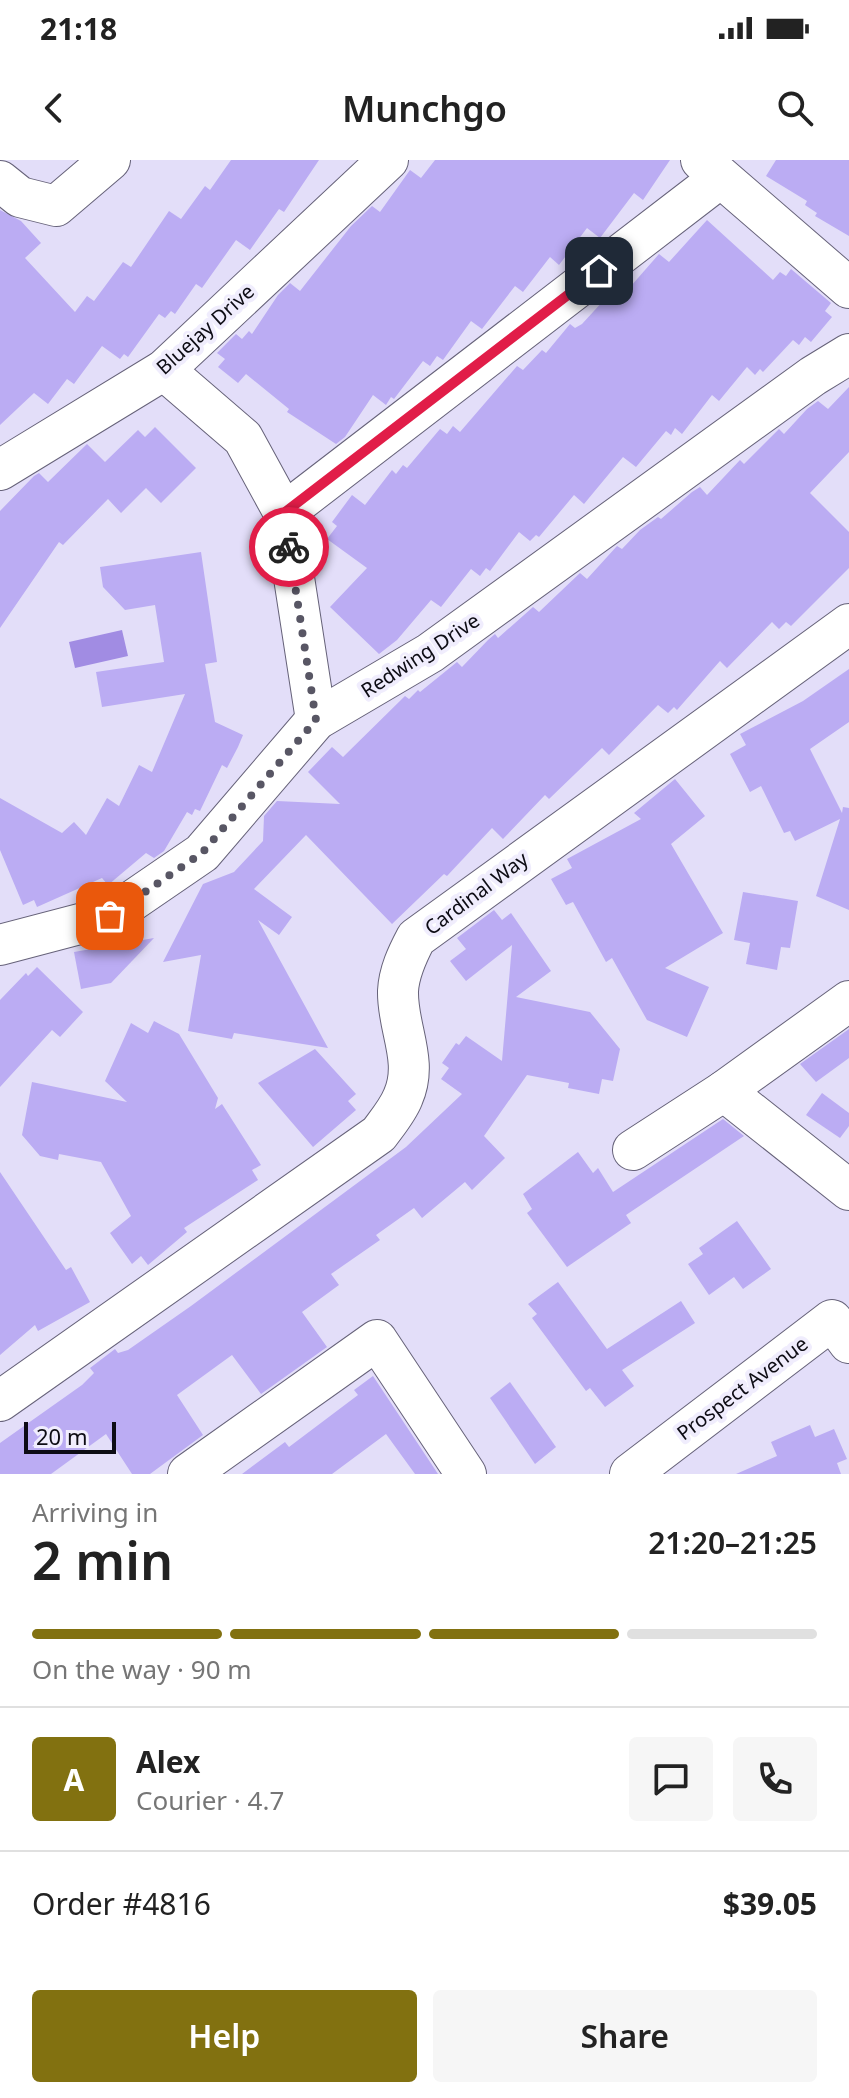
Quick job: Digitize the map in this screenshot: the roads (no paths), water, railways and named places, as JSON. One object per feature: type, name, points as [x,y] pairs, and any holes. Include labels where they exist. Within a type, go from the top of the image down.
[{"type":"street","points":[[0,181],[20,197],[56,206],[110,160]]},
{"type":"street","name":"Bluejay Drive","points":[[0,470],[164,370],[388,160]]},
{"type":"street","points":[[284,513],[711,169],[849,288]]},
{"type":"street","name":"Redwing Drive","points":[[0,945],[110,916],[202,853],[316,720],[430,653],[813,376],[849,354]]},
{"type":"street","points":[[164,370],[243,438],[284,513],[316,720]]},
{"type":"street","name":"Cardinal Way","points":[[0,1401],[379,1134],[403,1098],[409,1075],[409,1054],[398,993],[403,964],[416,938],[506,869],[849,624]]},
{"type":"street","points":[[633,1150],[724,1091],[849,1001]]},
{"type":"street","points":[[724,1091],[849,1190]]},
{"type":"street","name":"Prospect Avenue","points":[[630,1474],[843,1321]]},
{"type":"street","points":[[188,1474],[377,1340],[466,1474]]}]
